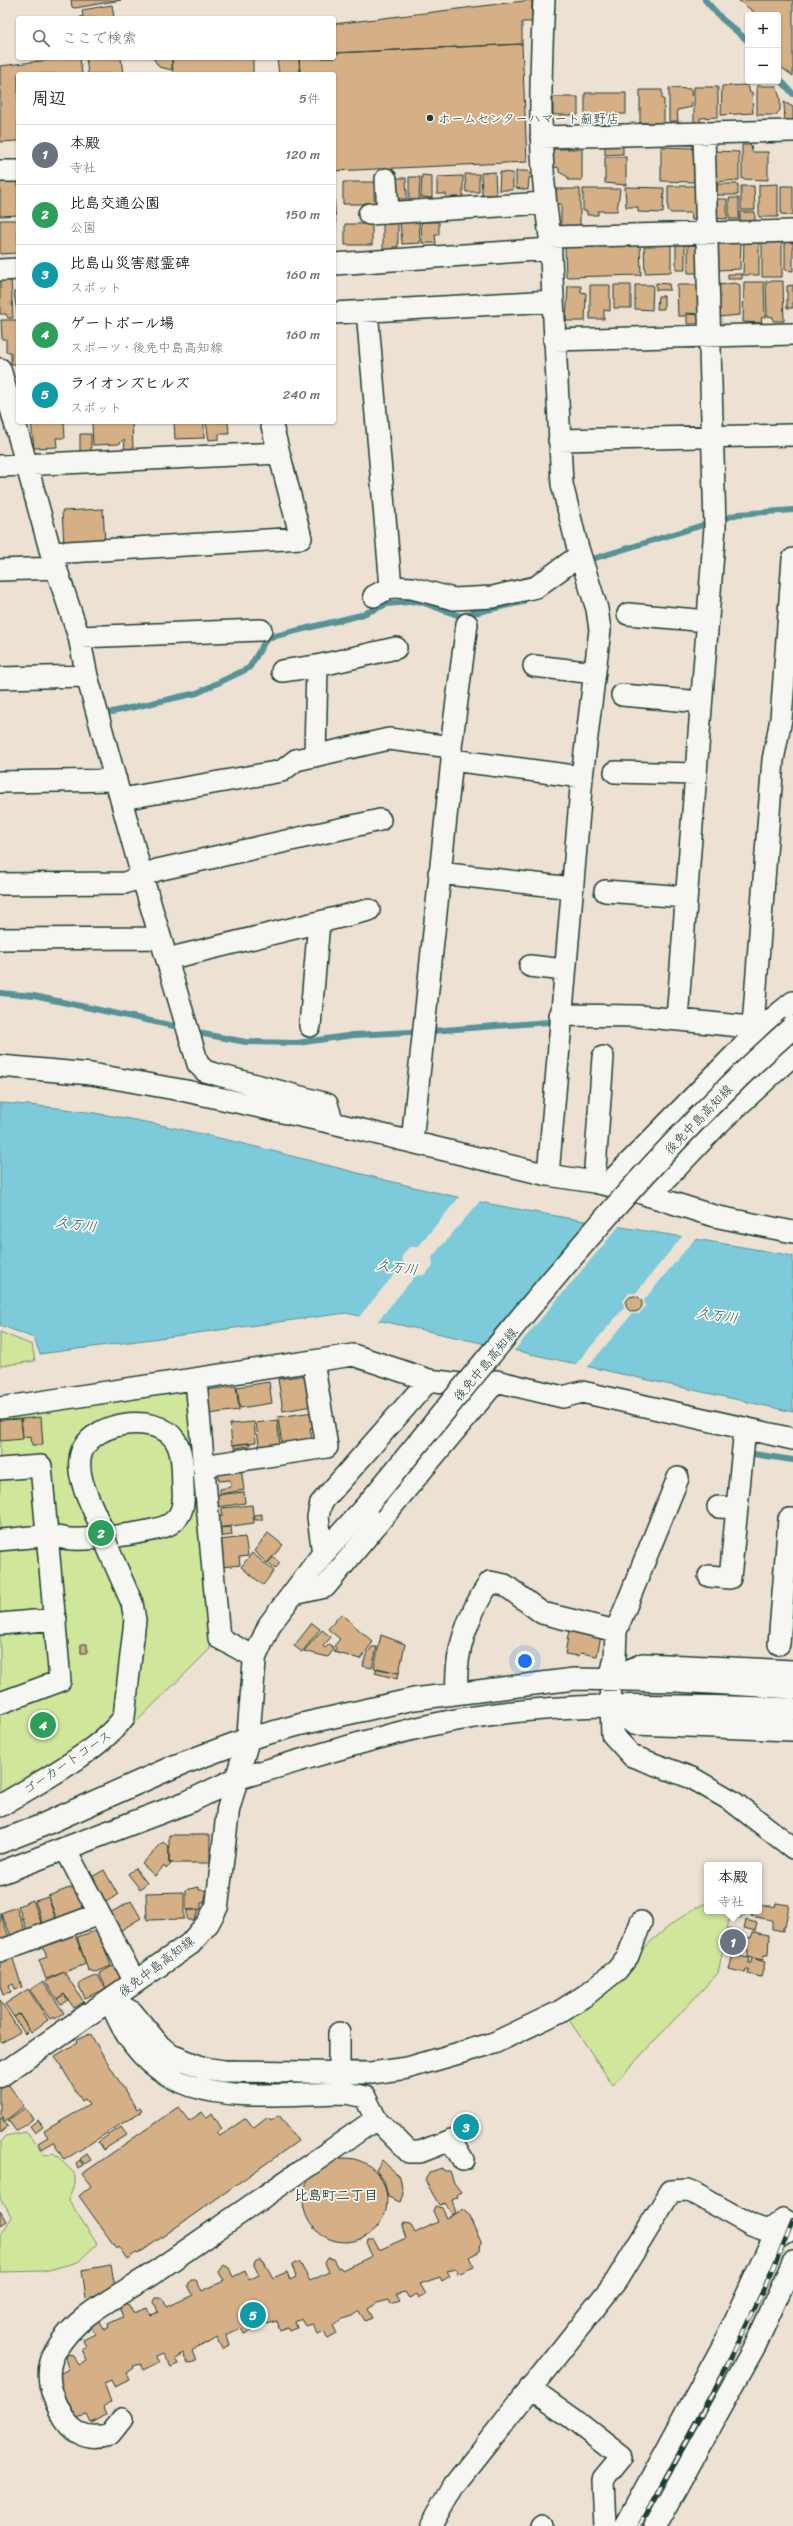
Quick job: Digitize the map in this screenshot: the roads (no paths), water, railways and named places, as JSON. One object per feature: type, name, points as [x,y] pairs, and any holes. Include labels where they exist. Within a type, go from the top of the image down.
[{"type":"main road","name":"後免中島高知線","points":[[0,2076],[190,1944],[208,1923],[217,1906],[228,1810],[248,1739],[255,1657],[270,1624],[323,1554],[368,1504],[611,1211],[734,1081],[793,1027]]},
{"type":"main road","points":[[0,1842],[36,1828],[172,1767],[248,1739]]},
{"type":"main road","points":[[0,1873],[188,1802],[236,1779]]},
{"type":"street","points":[[544,0],[540,137],[545,203],[550,243],[562,484],[580,555],[597,609],[600,630],[582,777],[560,1014],[548,1175]]},
{"type":"street","points":[[540,137],[793,131]]},
{"type":"street","points":[[677,1019],[715,527],[704,134]]},
{"type":"street","points":[[0,171],[16,171]]},
{"type":"street","points":[[386,179],[379,214],[545,203]]},
{"type":"street","points":[[336,264],[550,243],[706,233],[793,231]]},
{"type":"street","points":[[0,270],[16,269]]},
{"type":"street","points":[[336,313],[552,301]]},
{"type":"street","points":[[367,311],[382,591],[412,588],[454,599],[493,597],[536,587],[580,555]]},
{"type":"street","points":[[554,340],[793,334]]},
{"type":"street","points":[[7,373],[16,417]]},
{"type":"street","points":[[18,424],[26,465],[53,560],[78,636],[87,676],[142,876],[198,1064],[205,1070],[327,1104],[333,1122]]},
{"type":"street","points":[[0,570],[53,560],[301,538],[272,424]]},
{"type":"street","points":[[559,440],[793,435]]},
{"type":"street","points":[[0,466],[279,453]]},
{"type":"street","points":[[757,1027],[773,760],[787,719],[793,559]]},
{"type":"street","points":[[628,614],[708,621]]},
{"type":"street","points":[[412,1142],[439,873],[467,624]]},
{"type":"street","points":[[78,636],[261,630]]},
{"type":"street","points":[[282,671],[317,666],[396,648]]},
{"type":"street","points":[[315,756],[317,666]]},
{"type":"street","points":[[534,666],[595,673]]},
{"type":"street","points":[[0,678],[87,676]]},
{"type":"street","points":[[622,694],[701,702]]},
{"type":"street","points":[[0,782],[119,789],[282,771],[296,760],[389,739],[452,753],[582,777]]},
{"type":"street","points":[[615,772],[696,774]]},
{"type":"street","points":[[0,884],[125,883],[157,870],[380,820]]},
{"type":"street","points":[[439,873],[572,888]]},
{"type":"street","points":[[605,891],[686,897]]},
{"type":"street","points":[[167,959],[369,910]]},
{"type":"street","points":[[310,1026],[319,922]]},
{"type":"street","points":[[0,939],[160,938]]},
{"type":"street","points":[[530,966],[564,970]]},
{"type":"street","points":[[601,1183],[757,1027],[793,1002]]},
{"type":"street","points":[[560,1014],[638,1016],[757,1027]]},
{"type":"street","points":[[639,1197],[793,1055]]},
{"type":"street","points":[[601,1183],[603,1057]]},
{"type":"street","points":[[0,1066],[62,1071],[137,1082],[333,1122],[548,1175],[601,1183],[639,1197],[714,1216],[793,1232]]},
{"type":"street","points":[[0,1408],[196,1380],[353,1355],[429,1380],[460,1384],[496,1381],[563,1397],[582,1392],[793,1439]]},
{"type":"street","points":[[203,1466],[327,1446],[313,1361]]},
{"type":"street","points":[[196,1380],[219,1638],[255,1657]]},
{"type":"street","points":[[323,1554],[318,1517],[321,1502],[429,1380]]},
{"type":"street","points":[[294,1594],[325,1587],[496,1381]]},
{"type":"street","name":"ゴーカートコース","points":[[0,1806],[82,1754],[116,1728],[124,1717],[135,1620],[132,1603],[108,1548],[101,1527],[80,1470],[79,1460],[83,1449],[96,1433],[105,1429],[145,1423],[162,1427],[176,1441],[181,1454],[184,1498],[183,1509],[178,1518],[170,1524],[153,1530],[73,1539],[49,1543]]},
{"type":"street","points":[[709,1576],[730,1578],[728,1508],[746,1428]]},
{"type":"street","points":[[0,1469],[41,1466],[56,1619],[60,1681],[0,1703]]},
{"type":"street","points":[[678,1478],[616,1631],[615,1658],[610,1679],[612,1734],[632,1756],[692,1778],[732,1801],[793,1848]]},
{"type":"street","points":[[779,1644],[788,1600],[789,1519],[793,1519]]},
{"type":"street","points":[[0,1540],[49,1543]]},
{"type":"street","points":[[0,1552],[49,1543]]},
{"type":"street","points":[[456,1692],[456,1670],[469,1617],[490,1582],[505,1585],[542,1613],[616,1631]]},
{"type":"street","points":[[0,1624],[56,1619]]},
{"type":"street","points":[[610,1679],[643,1664],[793,1671]]},
{"type":"street","points":[[248,1739],[336,1716],[456,1692],[574,1679],[610,1679],[793,1688]]},
{"type":"street","points":[[610,1705],[634,1724],[793,1730]]},
{"type":"street","points":[[236,1779],[431,1725],[567,1706],[610,1705],[793,1710]]},
{"type":"street","points":[[65,1848],[135,1982]]},
{"type":"street","points":[[0,1951],[99,1914]]},
{"type":"street","points":[[110,2000],[132,2012],[160,2046],[171,2055],[204,2068],[224,2071],[371,2073],[407,2068],[494,2044],[559,2012],[586,1996],[616,1970],[628,1956],[641,1922]]},
{"type":"street","points":[[110,2000],[119,2026],[147,2062],[184,2085],[220,2094],[347,2093],[365,2097],[376,2119],[409,2152],[420,2152],[451,2140],[463,2160]]},
{"type":"street","points":[[339,2072],[340,2033]]},
{"type":"street","points":[[122,2419],[110,2434],[87,2437],[68,2424],[58,2409],[49,2384],[48,2371],[56,2351],[76,2324],[81,2319],[138,2284],[376,2119]]},
{"type":"street","points":[[431,2526],[454,2485],[616,2281],[671,2191],[688,2190],[751,2225],[768,2231],[784,2219],[793,2227],[772,2242],[768,2249],[726,2340],[625,2526]]},
{"type":"street","points":[[655,2526],[756,2344],[793,2262]]},
{"type":"street","points":[[530,2388],[572,2418],[622,2457],[604,2480],[605,2526]]},
{"type":"water","name":"久万川","points":[[0,1103],[62,1109],[123,1118],[244,1144],[424,1190],[485,1203],[793,1256],[793,1412],[346,1313],[40,1354],[34,1338],[0,1325]]},
{"type":"waterway","points":[[705,0],[722,19],[745,38]]},
{"type":"waterway","points":[[781,80],[793,94]]},
{"type":"waterway","points":[[589,560],[739,514],[793,510]]},
{"type":"waterway","points":[[112,712],[197,693],[249,668],[267,638],[361,615],[387,604],[418,601],[460,616],[523,602]]},
{"type":"waterway","points":[[0,993],[34,996],[174,1026]]},
{"type":"waterway","points":[[431,1031],[549,1022]]},
{"type":"waterway","points":[[198,1033],[246,1042],[297,1043],[354,1035],[410,1032]]},
{"type":"waterway","points":[[753,1454],[793,1460]]},
{"type":"railway","points":[[639,2526],[722,2376],[777,2260],[793,2220]]},
{"type":"place","name":"ホームセンターハマート薊野店","points":[[430,118]]},
{"type":"place","name":"比島交通公園","points":[[101,1533]]},
{"type":"place","name":"ゲートボール場","points":[[43,1725]]},
{"type":"place","name":"本殿","points":[[733,1942]]},
{"type":"place","name":"比島山災害慰霊碑","points":[[466,2127]]},
{"type":"place","name":"ライオンズヒルズ","points":[[253,2315]]},
{"type":"district","name":"比島町二丁目","points":[[336,2195]]}]
